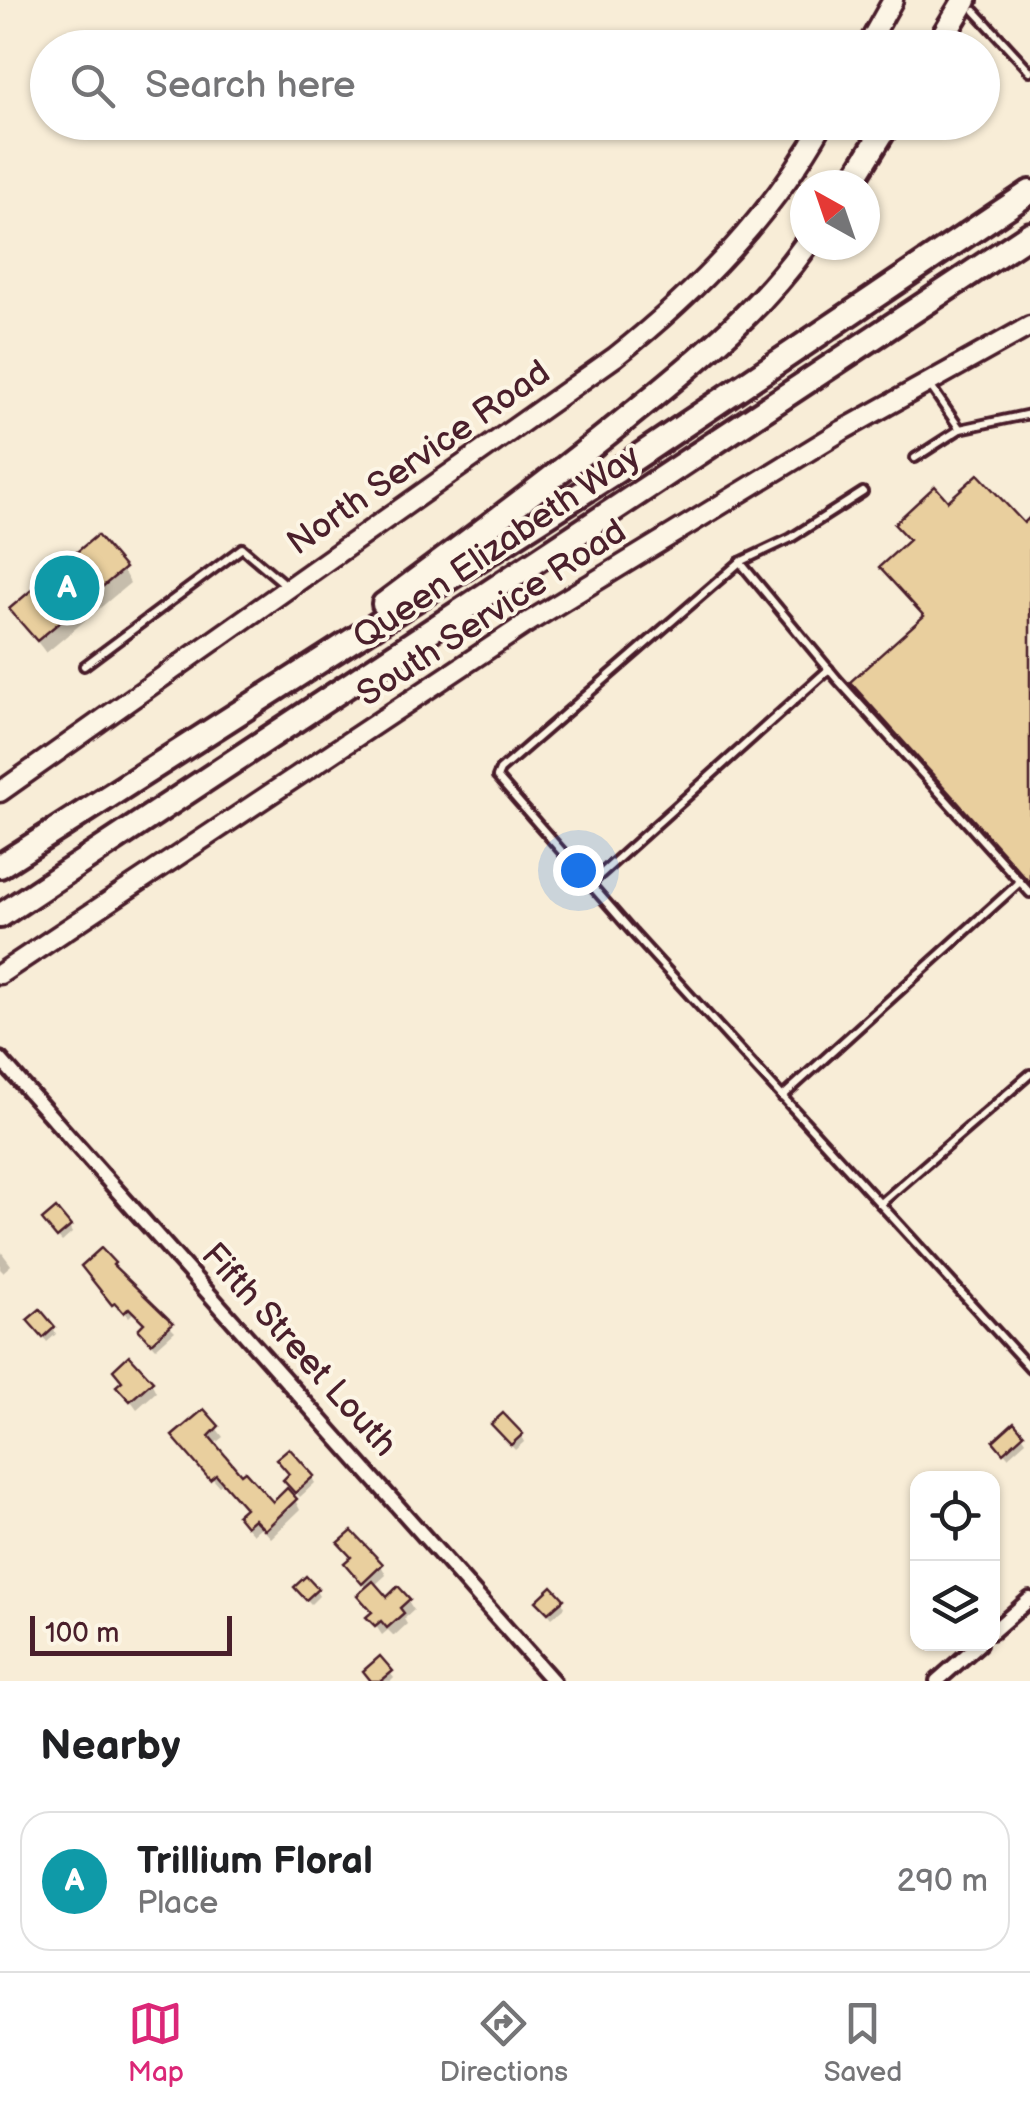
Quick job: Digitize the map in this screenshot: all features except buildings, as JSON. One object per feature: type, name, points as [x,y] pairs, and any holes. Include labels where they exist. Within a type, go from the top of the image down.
[{"type":"highway","points":[[951,30],[970,6]]},
{"type":"highway","points":[[859,170],[878,140]]},
{"type":"highway","name":"Queen Elizabeth Way","points":[[0,866],[618,470],[1030,192]]},
{"type":"highway","name":"Queen Elizabeth Way","points":[[0,916],[1030,234]]},
{"type":"highway","points":[[211,731],[565,469],[722,340],[796,260]]},
{"type":"street","points":[[876,30],[893,0]]},
{"type":"street","name":"North Service Road","points":[[0,792],[616,357],[718,267],[754,225],[812,140]]},
{"type":"street","name":"South Service Road","points":[[0,974],[528,623],[843,430],[1030,326]]},
{"type":"street","name":"Fifth Street Louth","points":[[0,1060],[553,1681]]},
{"type":"street","points":[[1000,1625],[1030,1598]]},
{"type":"street","points":[[937,1681],[971,1651]]},
{"type":"lane","points":[[970,6],[992,30]]},
{"type":"lane","points":[[1000,38],[1030,71]]},
{"type":"lane","points":[[928,383],[960,428]]},
{"type":"lane","points":[[915,458],[960,428],[1030,414]]},
{"type":"lane","points":[[863,492],[791,538],[740,562],[500,770],[497,777],[1030,1368]]},
{"type":"lane","points":[[84,666],[242,548],[288,588]]},
{"type":"lane","points":[[740,562],[829,669],[1030,892]]},
{"type":"lane","points":[[590,883],[829,669]]},
{"type":"lane","points":[[782,1097],[1020,882]]},
{"type":"lane","points":[[880,1204],[1030,1074]]},
{"type":"place","name":"Trillium Floral","points":[[67,588]]}]
